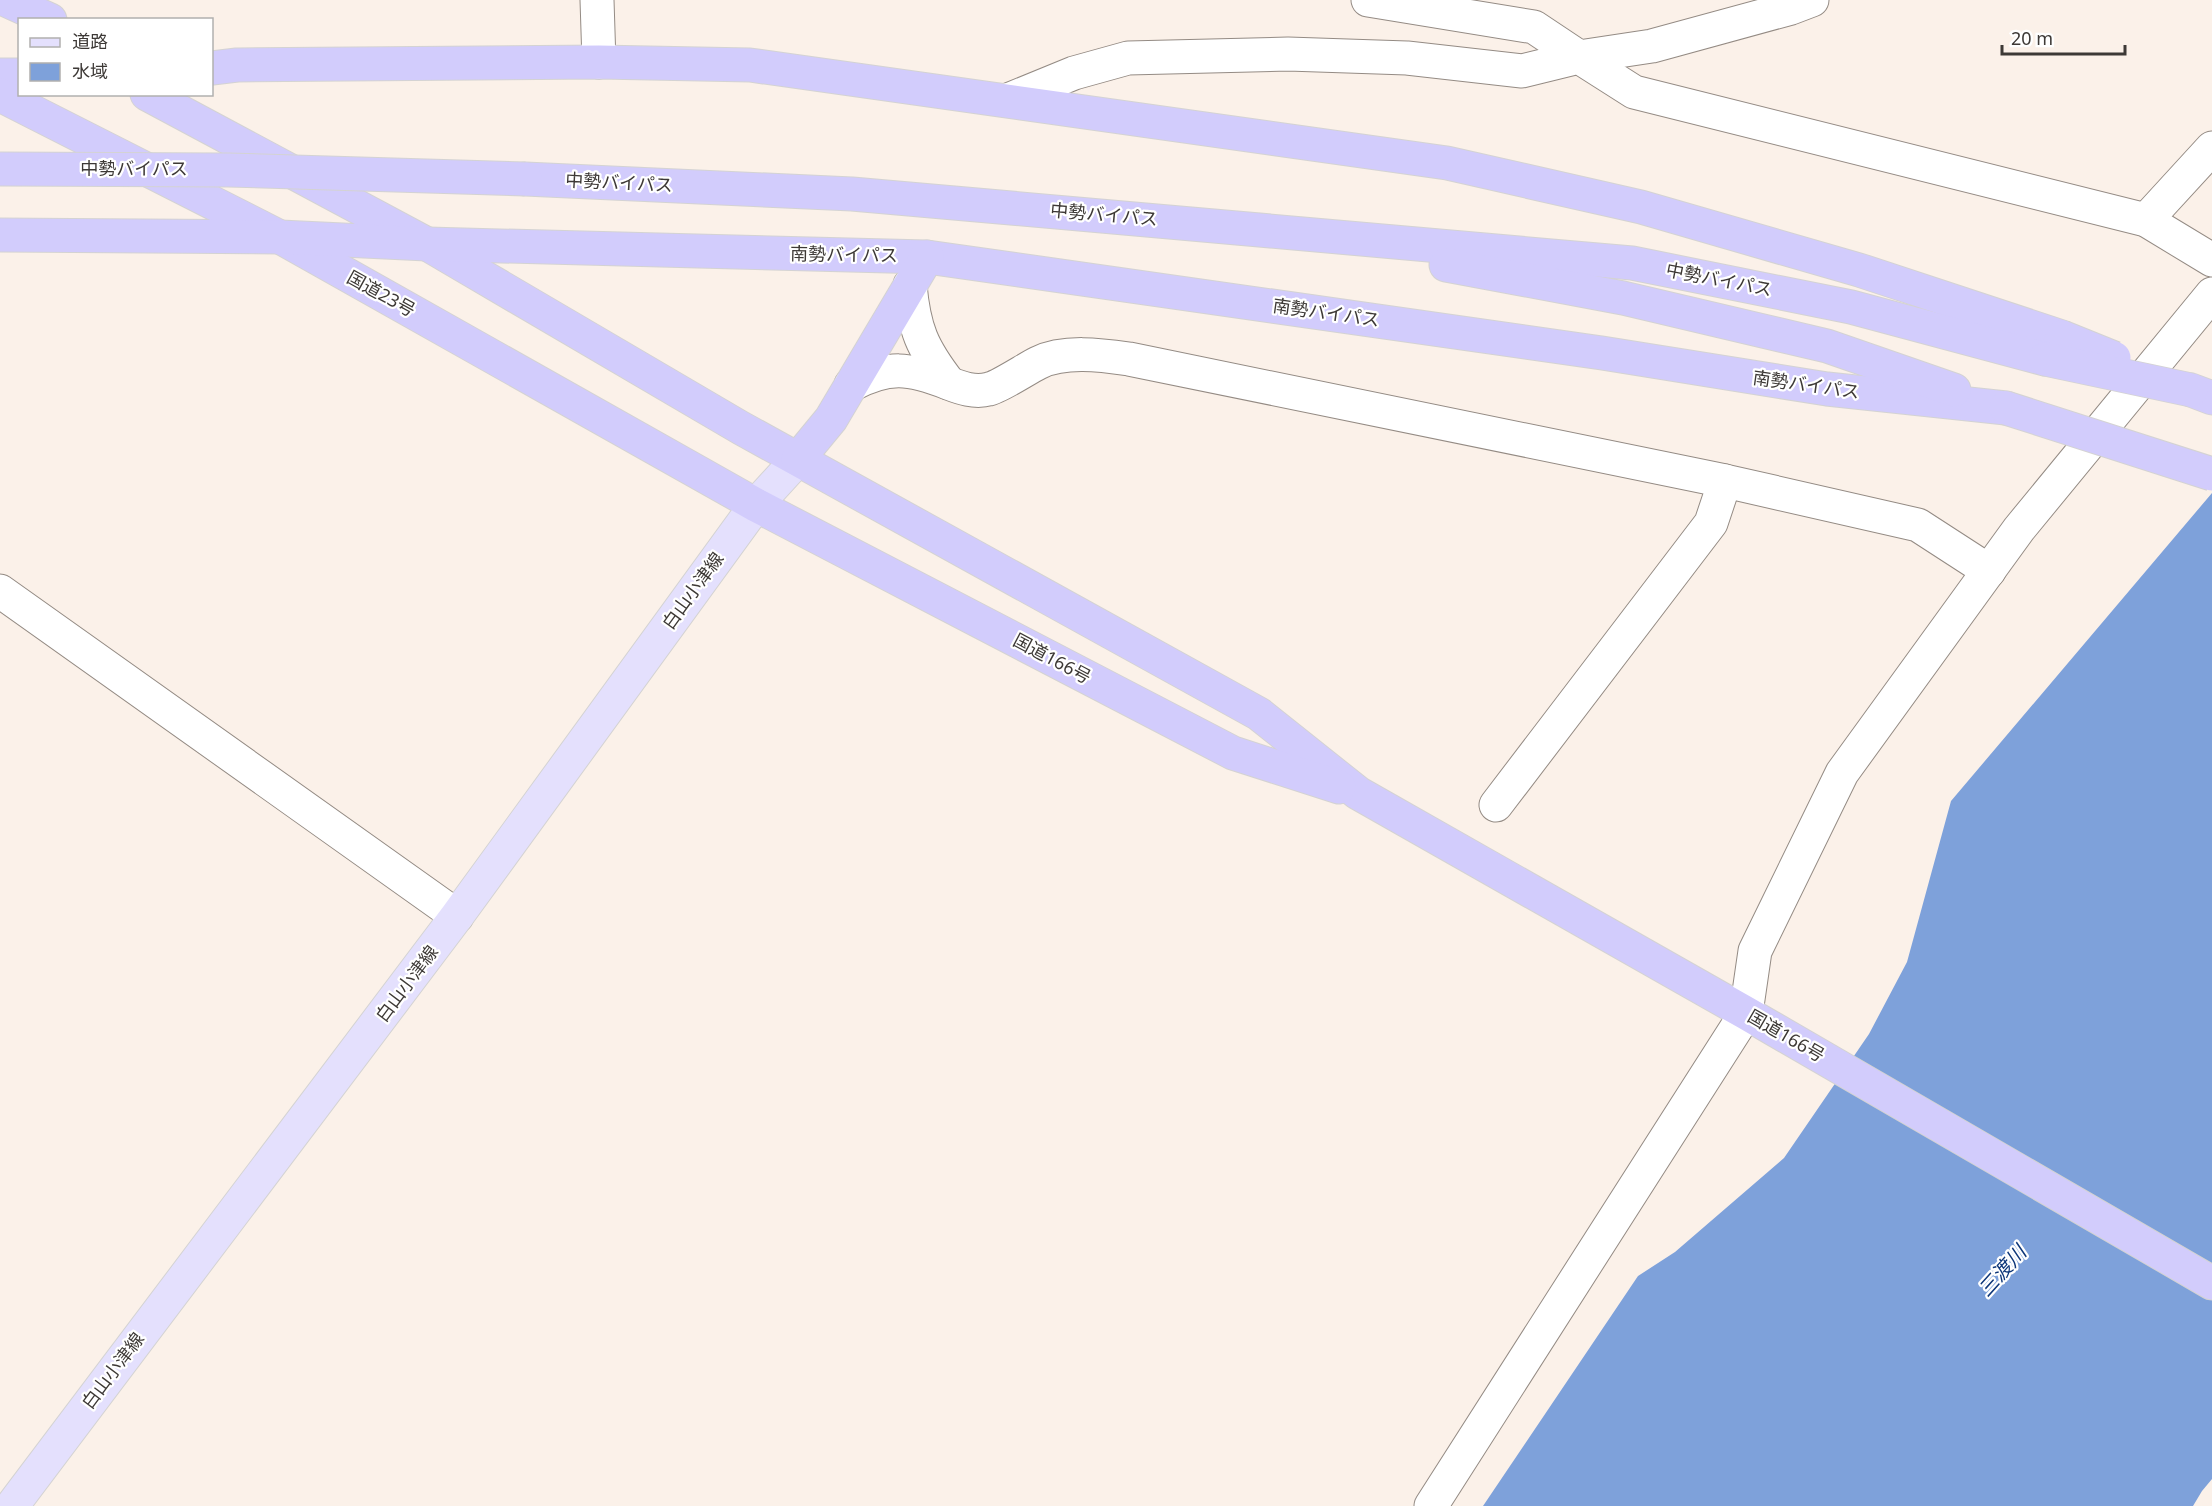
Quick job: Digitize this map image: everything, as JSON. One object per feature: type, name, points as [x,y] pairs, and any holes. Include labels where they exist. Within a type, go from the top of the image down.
[{"type":"highway","points":[[6,0],[46,18]]},
{"type":"highway","points":[[0,9],[18,20]]},
{"type":"highway","points":[[220,65],[599,62],[750,64],[1447,163],[1641,207],[1860,270],[2054,348]]},
{"type":"highway","points":[[0,75],[18,75]]},
{"type":"highway","name":"国道23号","points":[[0,95],[280,237],[756,504]]},
{"type":"highway","points":[[151,96],[427,244],[798,459],[831,419],[927,257]]},
{"type":"highway","name":"中勢バイパス","points":[[0,169],[228,170],[525,179],[852,194],[1632,263],[2054,348],[2201,394]]},
{"type":"highway","name":"中勢バイパス","points":[[1238,227],[1623,298],[1827,346],[2006,408]]},
{"type":"highway","name":"南勢バイパス","points":[[0,235],[280,237],[427,244],[927,257],[1602,353],[1827,389],[2006,408],[2212,474]]},
{"type":"highway","name":"国道166号","points":[[798,459],[1259,714],[1358,793],[1746,1013],[2212,1283]]},
{"type":"highway","name":"国道166号","points":[[756,504],[1233,753],[1358,793]]},
{"type":"main road","name":"白山小津線","points":[[12,1506],[457,916],[756,504],[798,459]]},
{"type":"street","points":[[597,0],[599,62]]},
{"type":"street","points":[[1368,0],[1534,27],[1634,92],[2146,220],[2212,260]]},
{"type":"street","points":[[1008,100],[1074,73],[1128,58],[1288,54],[1407,58],[1522,71],[1579,57],[1652,46],[1791,8],[1812,0]]},
{"type":"street","points":[[2146,220],[2212,148]]},
{"type":"street","points":[[910,285],[917,331],[932,361],[949,383]]},
{"type":"street","points":[[1431,1506],[1746,1013],[1755,951],[1842,772],[2019,529],[2212,294]]},
{"type":"street","points":[[851,385],[872,374],[885,371],[917,372],[968,390],[989,389],[1042,362],[1080,354],[1108,356],[1725,481],[1918,525],[1989,570]]},
{"type":"street","points":[[1496,805],[1711,523],[1725,481]]},
{"type":"street","points":[[0,591],[457,916]]},
{"type":"water","name":"三渡川","points":[[2212,493],[2212,1479],[2193,1506],[1483,1506],[1638,1276],[1675,1252],[1784,1158],[1869,1034],[1907,962],[1951,801]]}]
